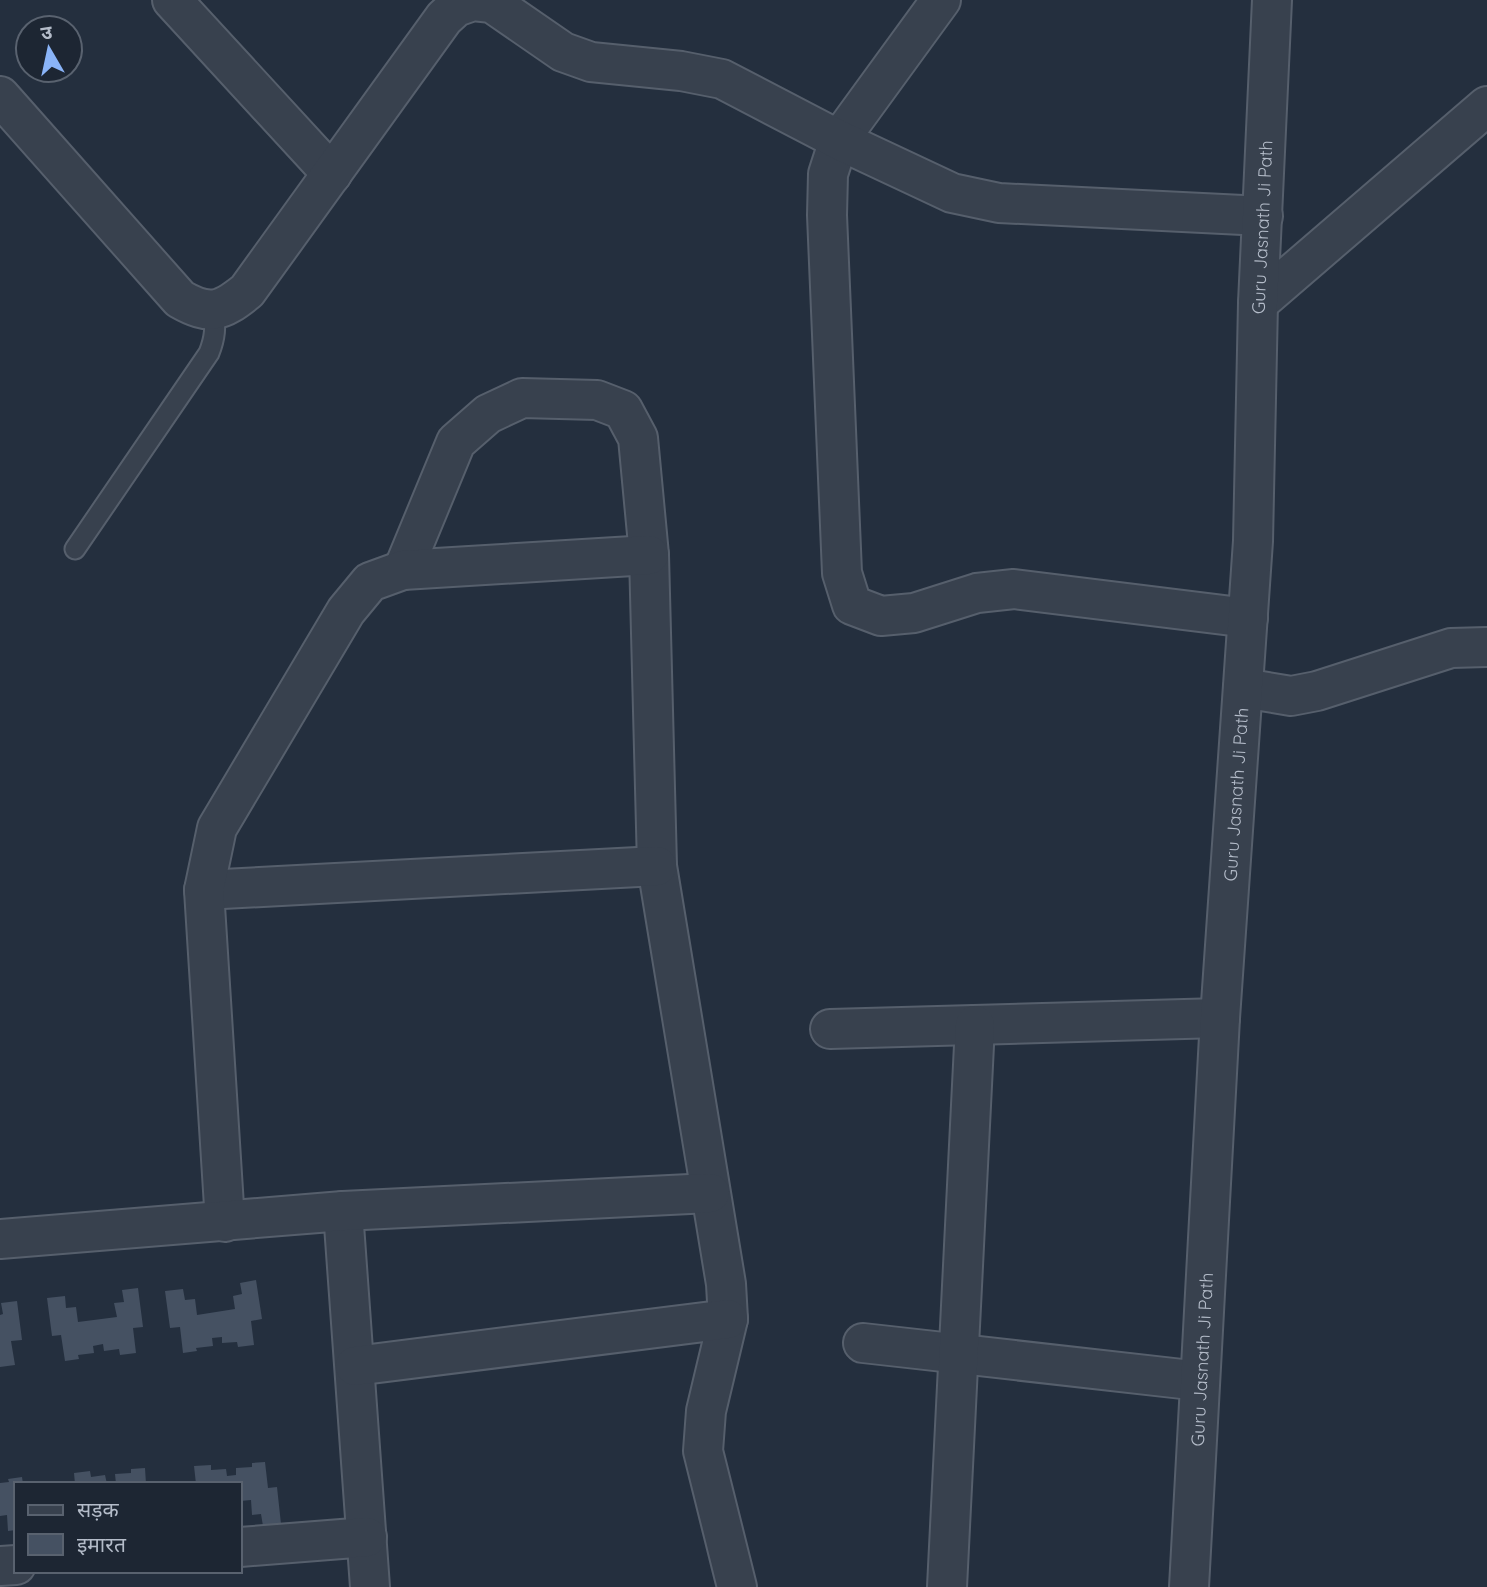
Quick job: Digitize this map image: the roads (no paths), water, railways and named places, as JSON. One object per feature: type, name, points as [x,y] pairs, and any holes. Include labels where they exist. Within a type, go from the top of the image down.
[{"type":"street","points":[[172,0],[332,174]]},
{"type":"street","points":[[941,0],[839,140],[828,174],[827,215],[842,573],[852,605],[881,617],[914,613],[977,593],[1014,589],[1248,618]]},
{"type":"street","name":"Guru Jasnath Ji Path","points":[[1189,1587],[1220,1018],[1253,541],[1258,303],[1272,0]]},
{"type":"street","points":[[0,96],[180,299],[198,309],[213,311],[229,306],[247,292],[444,18],[456,7],[473,1],[492,3],[564,52],[591,62],[681,71],[722,79],[839,140],[952,193],[999,203],[1263,216]]},
{"type":"street","points":[[1258,303],[1487,106]]},
{"type":"street","points":[[403,570],[456,442],[488,414],[522,398],[597,400],[623,411],[638,438],[649,555],[657,866],[726,1284],[728,1319],[706,1411],[703,1451],[737,1587]]},
{"type":"street","points":[[225,1222],[204,890],[217,828],[346,611],[370,582],[403,570],[649,555]]},
{"type":"street","points":[[1243,688],[1291,695],[1317,691],[1451,648],[1487,647]]},
{"type":"street","points":[[204,890],[657,866]]},
{"type":"street","points":[[830,1029],[1220,1018]]},
{"type":"street","points":[[947,1587],[975,1025]]},
{"type":"street","points":[[0,1239],[343,1212],[710,1193]]},
{"type":"street","points":[[343,1212],[370,1587]]},
{"type":"street","points":[[355,1366],[728,1319]]},
{"type":"street","points":[[863,1343],[1200,1381]]},
{"type":"street","points":[[242,1547],[368,1537]]},
{"type":"lane","points":[[75,549],[209,353],[216,327],[213,311]]}]
